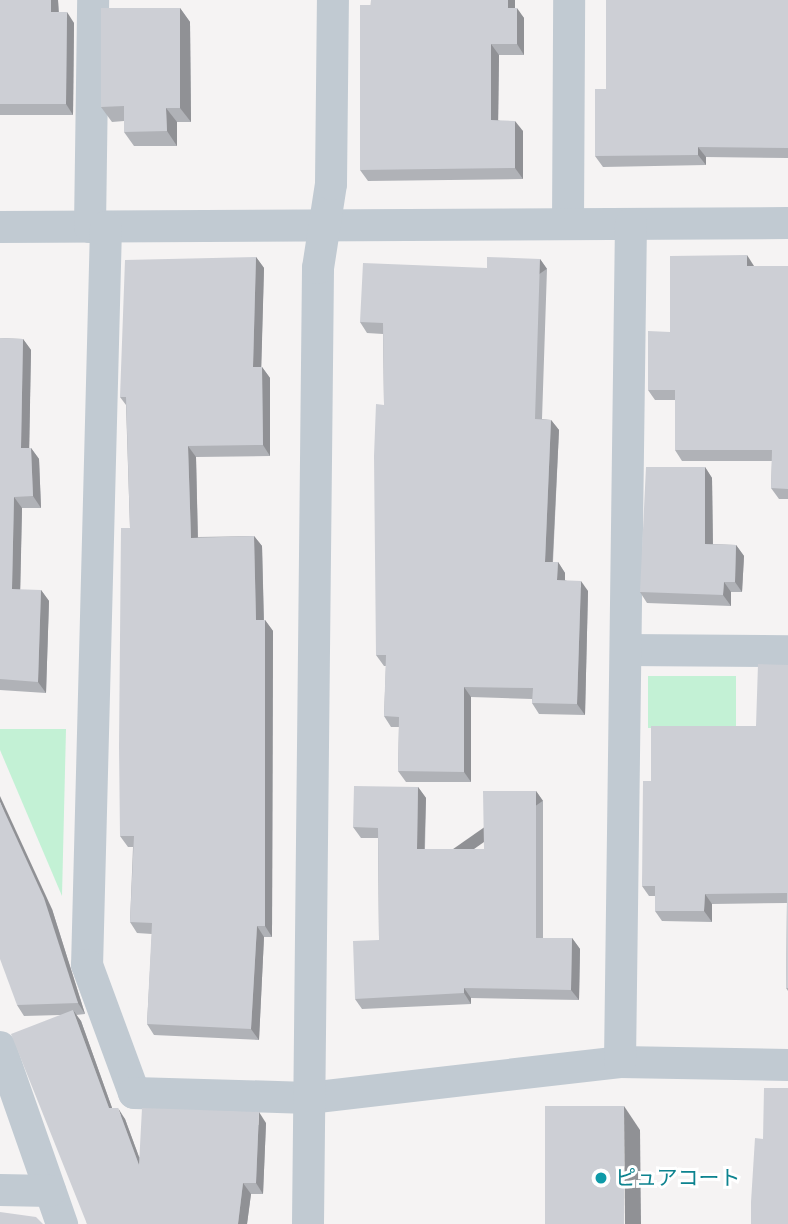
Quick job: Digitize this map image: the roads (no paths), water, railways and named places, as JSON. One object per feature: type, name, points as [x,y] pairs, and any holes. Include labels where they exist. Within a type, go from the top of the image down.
[{"type":"street","points":[[93,0],[98,227],[87,965],[134,1093],[309,1098],[620,1062],[788,1065]]},
{"type":"street","points":[[308,1224],[318,268],[331,184],[333,0]]},
{"type":"street","points":[[568,224],[569,0]]},
{"type":"street","points":[[0,227],[788,223]]},
{"type":"street","points":[[620,1062],[631,224]]},
{"type":"street","points":[[626,650],[788,651]]},
{"type":"street","points":[[0,1047],[62,1224]]},
{"type":"street","points":[[0,1190],[50,1191]]},
{"type":"place","name":"ピュアコート","points":[[601,1178]]}]
